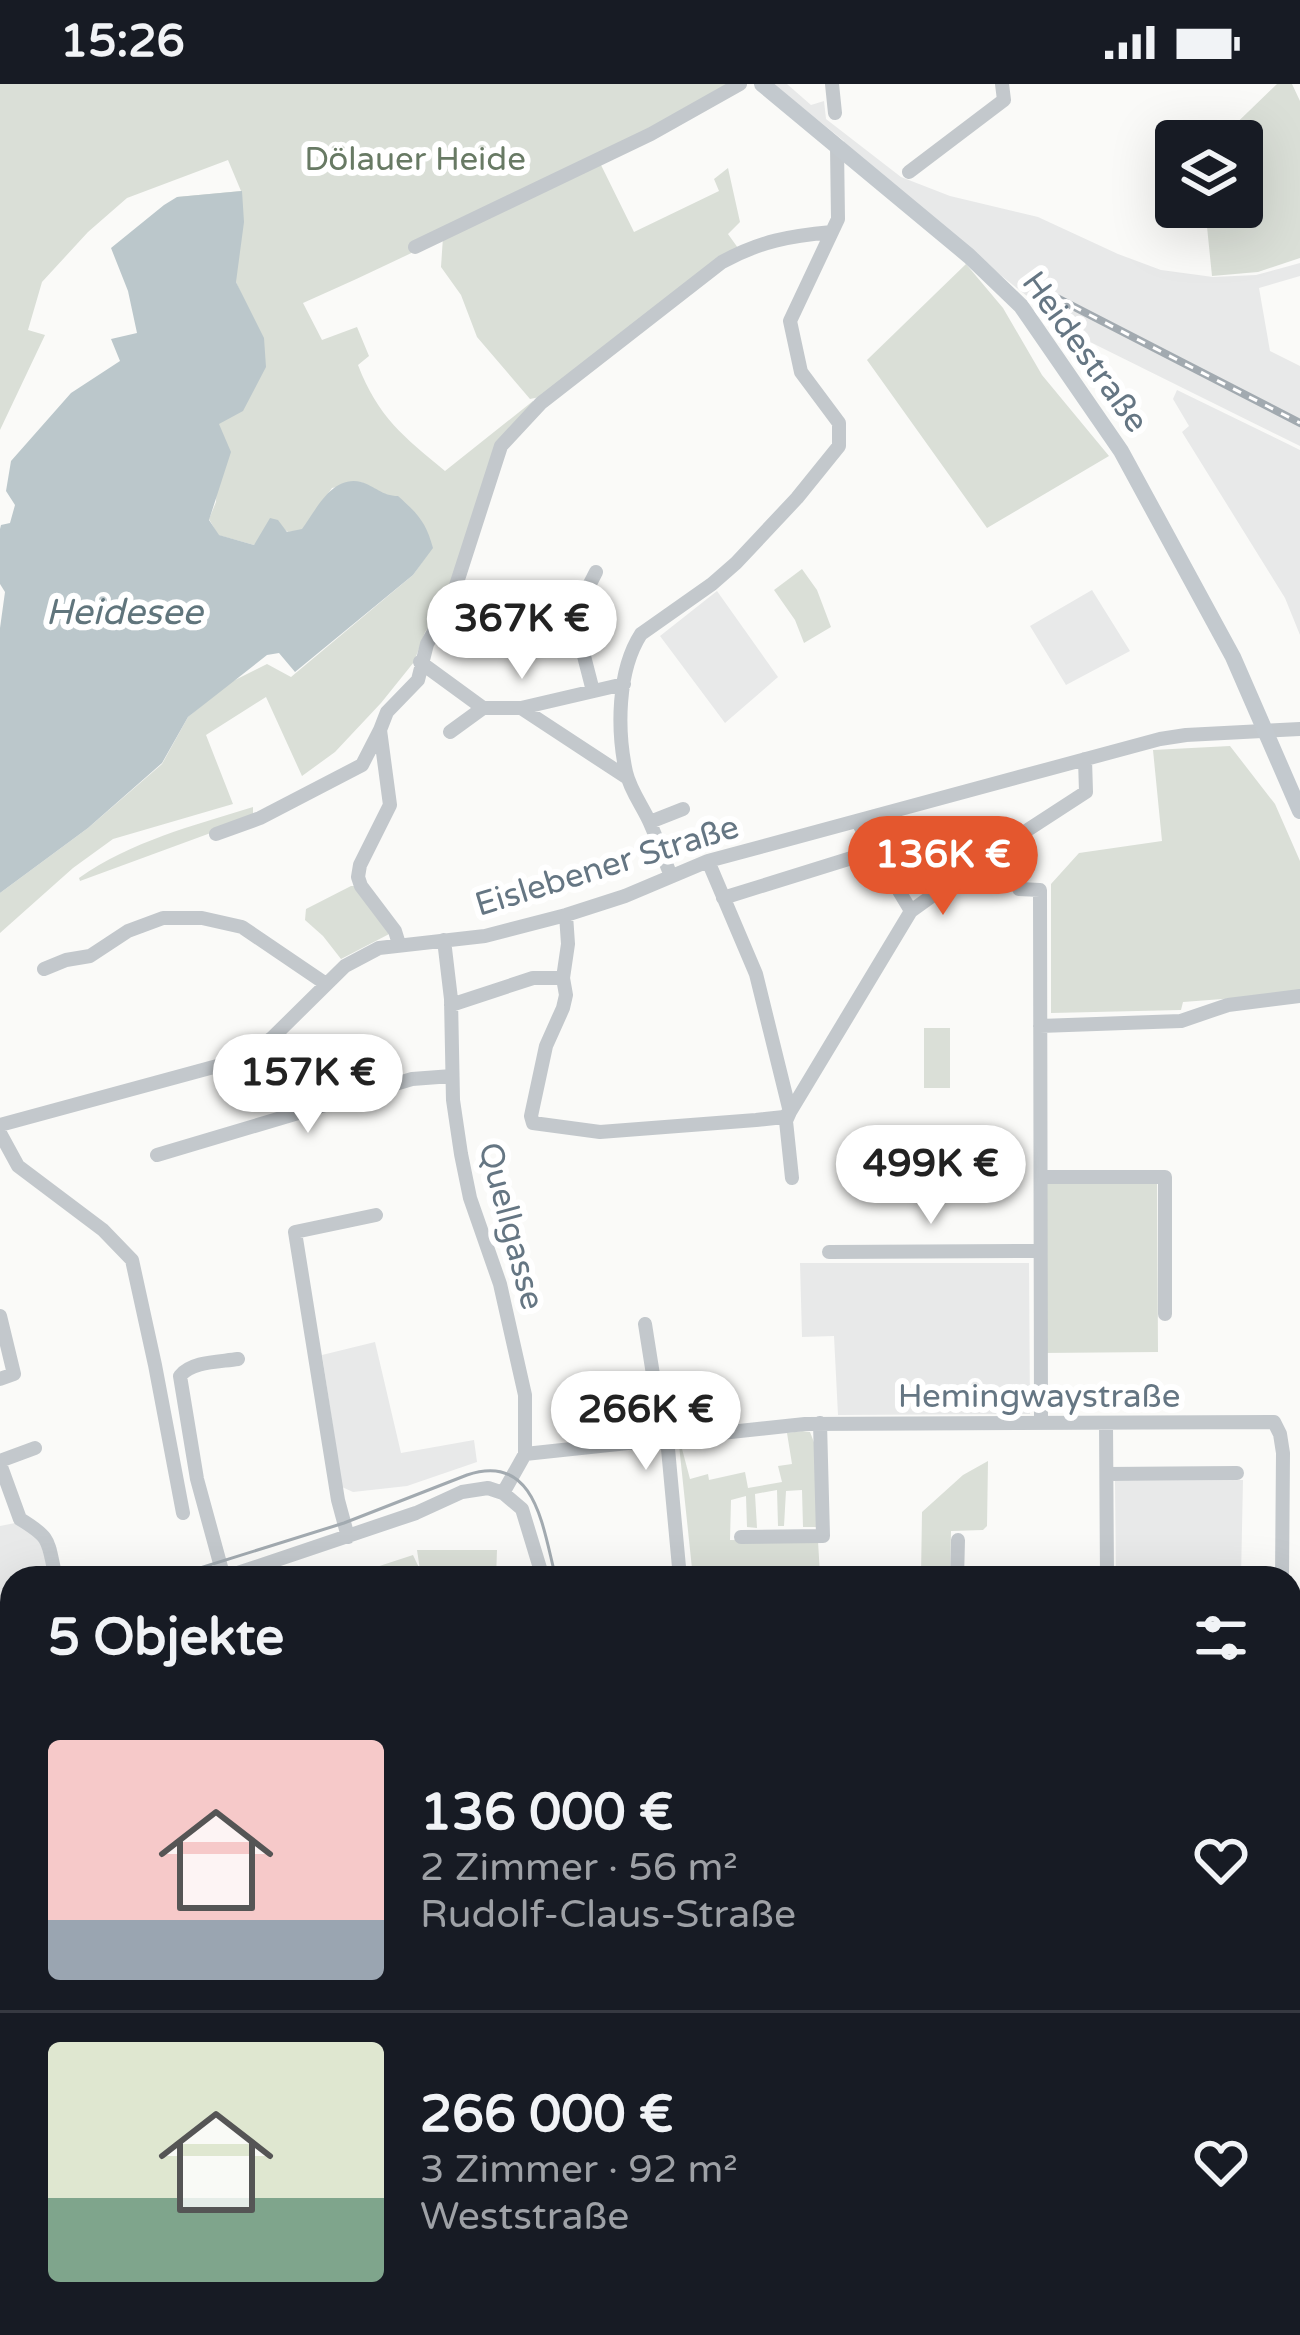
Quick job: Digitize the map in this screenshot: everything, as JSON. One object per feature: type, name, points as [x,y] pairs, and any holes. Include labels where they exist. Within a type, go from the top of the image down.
[{"type":"main road","name":"Heidestraße","points":[[762,84],[969,256],[1021,306],[1121,451],[1228,646],[1300,811]]},
{"type":"street","points":[[415,247],[674,123],[740,84]]},
{"type":"street","points":[[832,84],[835,113]]},
{"type":"street","points":[[909,172],[1004,100],[1002,84]]},
{"type":"street","points":[[671,876],[626,777],[621,728],[624,684],[641,634],[736,563],[838,446],[839,423],[801,372],[790,322],[838,219],[836,147]]},
{"type":"street","points":[[362,765],[383,718],[418,680],[434,628],[451,602],[501,446],[520,424],[722,262],[782,237],[832,232]]},
{"type":"street","points":[[592,691],[576,611],[596,572]]},
{"type":"street","points":[[420,662],[483,708]]},
{"type":"street","points":[[449,732],[483,708],[521,708],[624,684]]},
{"type":"street","points":[[521,708],[626,777]]},
{"type":"street","name":"Eislebener Straße","points":[[0,1129],[243,1059],[272,1038],[345,966],[399,944],[485,936],[566,915],[708,861],[1186,735],[1300,729]]},
{"type":"street","points":[[380,730],[389,805],[358,877],[399,944]]},
{"type":"street","points":[[216,834],[260,818],[384,753]]},
{"type":"street","points":[[792,1178],[786,1120],[910,911],[1086,792],[1084,760]]},
{"type":"street","points":[[650,822],[682,809]]},
{"type":"street","points":[[857,820],[910,911]]},
{"type":"street","points":[[723,898],[874,851]]},
{"type":"street","points":[[708,861],[756,974],[790,1112]]},
{"type":"street","points":[[1018,890],[1040,890],[1041,1423]]},
{"type":"street","points":[[566,915],[566,995],[546,1046],[533,1123],[600,1132],[756,1120],[790,1112]]},
{"type":"street","points":[[44,969],[90,956],[128,932],[163,918],[202,918],[242,928],[326,984]]},
{"type":"street","name":"Quellgasse","points":[[444,940],[453,1100],[470,1198],[500,1285],[525,1395],[525,1454]]},
{"type":"street","points":[[451,1002],[533,978],[563,978]]},
{"type":"street","points":[[1040,1026],[1181,1021],[1228,1005],[1300,996]]},
{"type":"street","points":[[158,1154],[412,1079],[452,1076]]},
{"type":"street","points":[[0,1129],[18,1166],[103,1230],[132,1260],[183,1513]]},
{"type":"street","points":[[1041,1178],[1165,1177],[1165,1314]]},
{"type":"street","points":[[348,1537],[295,1232],[376,1215]]},
{"type":"street","points":[[829,1252],[1040,1251]]},
{"type":"street","points":[[0,1316],[14,1374],[0,1378]]},
{"type":"street","points":[[645,1324],[665,1438],[679,1566]]},
{"type":"street","points":[[220,1566],[202,1500],[180,1376],[193,1366],[238,1358]]},
{"type":"street","points":[[1106,1423],[1107,1566]]},
{"type":"street","name":"Hemingwaystraße","points":[[525,1454],[812,1424],[1274,1423],[1283,1453],[1282,1566]]},
{"type":"street","points":[[741,1537],[823,1536],[812,1424]]},
{"type":"street","points":[[35,1448],[0,1463],[20,1519],[46,1537],[53,1566]]},
{"type":"street","points":[[503,1492],[525,1454]]},
{"type":"street","points":[[1107,1474],[1238,1473]]},
{"type":"street","points":[[260,1566],[416,1513],[462,1492],[488,1488],[503,1492],[526,1516],[540,1566]]},
{"type":"street","points":[[957,1566],[958,1540]]},
{"type":"shaded area","points":[[773,84],[787,84],[811,105],[824,101],[826,119],[901,177],[950,196],[1038,217],[1161,270],[1213,277],[1256,275],[1300,263],[1300,276],[1259,288],[1270,351],[1300,366],[1300,446],[1076,335]]},
{"type":"shaded area","points":[[1177,390],[1300,450],[1300,635],[1285,598],[1182,432],[1189,426],[1173,399]]},
{"type":"shaded area","points":[[1092,590],[1130,651],[1066,685],[1030,626]]},
{"type":"shaded area","points":[[717,591],[778,677],[725,723],[660,636]]},
{"type":"shaded area","points":[[800,1263],[1029,1263],[1030,1414],[838,1415],[834,1336],[802,1337]]},
{"type":"shaded area","points":[[375,1342],[401,1453],[474,1440],[477,1462],[407,1486],[353,1492],[342,1487],[322,1355]]},
{"type":"shaded area","points":[[1243,1480],[1241,1566],[1116,1566],[1115,1481]]},
{"type":"shaded area","points":[[20,1522],[44,1534],[51,1566],[0,1566],[0,1526]]},
{"type":"green space","name":"Dölauer Heide","points":[[0,84],[728,84],[518,199],[303,303],[322,340],[357,327],[369,356],[358,365],[374,399],[404,436],[445,471],[533,401],[499,444],[443,604],[414,662],[335,752],[302,776],[266,697],[206,735],[233,804],[113,839],[0,933],[0,893],[88,828],[162,764],[188,717],[229,683],[267,664],[291,677],[413,575],[432,548],[387,496],[361,482],[332,488],[302,530],[288,532],[281,527],[254,545],[218,535],[209,519],[216,502],[219,424],[248,310],[236,282],[182,227],[177,197],[241,191],[228,160],[127,198],[42,282],[28,330],[45,335],[0,430]]},
{"type":"green space","points":[[1277,84],[1292,84],[1300,101],[1300,258],[1258,272],[1212,276],[1207,228],[1263,228],[1263,120],[1240,120]]},
{"type":"green space","points":[[600,163],[634,232],[719,191],[714,179],[728,168],[740,222],[728,234],[738,248],[545,396],[530,399],[477,337],[461,295],[441,267],[443,237]]},
{"type":"green space","points":[[966,264],[1003,308],[1042,375],[1109,456],[987,528],[867,360]]},
{"type":"green space","points":[[802,569],[817,590],[831,627],[804,643],[774,590]]},
{"type":"green space","points":[[1230,746],[1275,804],[1300,861],[1300,993],[1183,1002],[1181,1010],[1051,1013],[1051,884],[1079,853],[1162,841],[1153,750]]},
{"type":"green space","points":[[253,807],[253,816],[246,820],[80,881],[99,865],[141,844]]},
{"type":"green space","points":[[351,886],[361,886],[395,931],[341,959],[305,920],[306,909]]},
{"type":"green space","points":[[924,1028],[950,1028],[950,1088],[924,1088]]},
{"type":"green space","points":[[1041,1177],[1157,1177],[1158,1352],[1041,1353]]},
{"type":"green space","points":[[810,1432],[815,1445],[820,1527],[803,1527],[802,1490],[786,1491],[784,1526],[778,1526],[777,1490],[755,1494],[757,1528],[747,1527],[746,1496],[731,1500],[730,1540],[818,1541],[819,1566],[692,1566],[679,1445],[690,1479],[745,1472],[748,1488],[782,1482],[778,1466],[792,1464],[787,1433]]},
{"type":"green space","points":[[988,1461],[987,1526],[951,1531],[950,1566],[921,1566],[922,1512],[963,1475]]},
{"type":"green space","points":[[417,1550],[497,1550],[496,1566],[419,1566]]},
{"type":"green space","points":[[413,1555],[418,1566],[380,1566]]},
{"type":"water","name":"Heidesee","points":[[242,191],[244,222],[236,282],[264,338],[266,367],[243,411],[219,424],[231,452],[209,520],[219,535],[254,545],[270,518],[287,532],[302,529],[333,489],[361,482],[405,502],[424,525],[433,548],[413,575],[295,672],[279,653],[267,655],[188,717],[162,763],[88,828],[0,893],[0,628],[5,592],[0,584],[0,529],[10,523],[15,505],[6,491],[11,461],[71,393],[120,361],[111,339],[137,333],[128,291],[111,248],[177,197]]},
{"type":"tram line","points":[[206,1566],[490,1471],[509,1474],[533,1500],[553,1566]]},
{"type":"railway","points":[[1057,298],[1300,423]]}]
